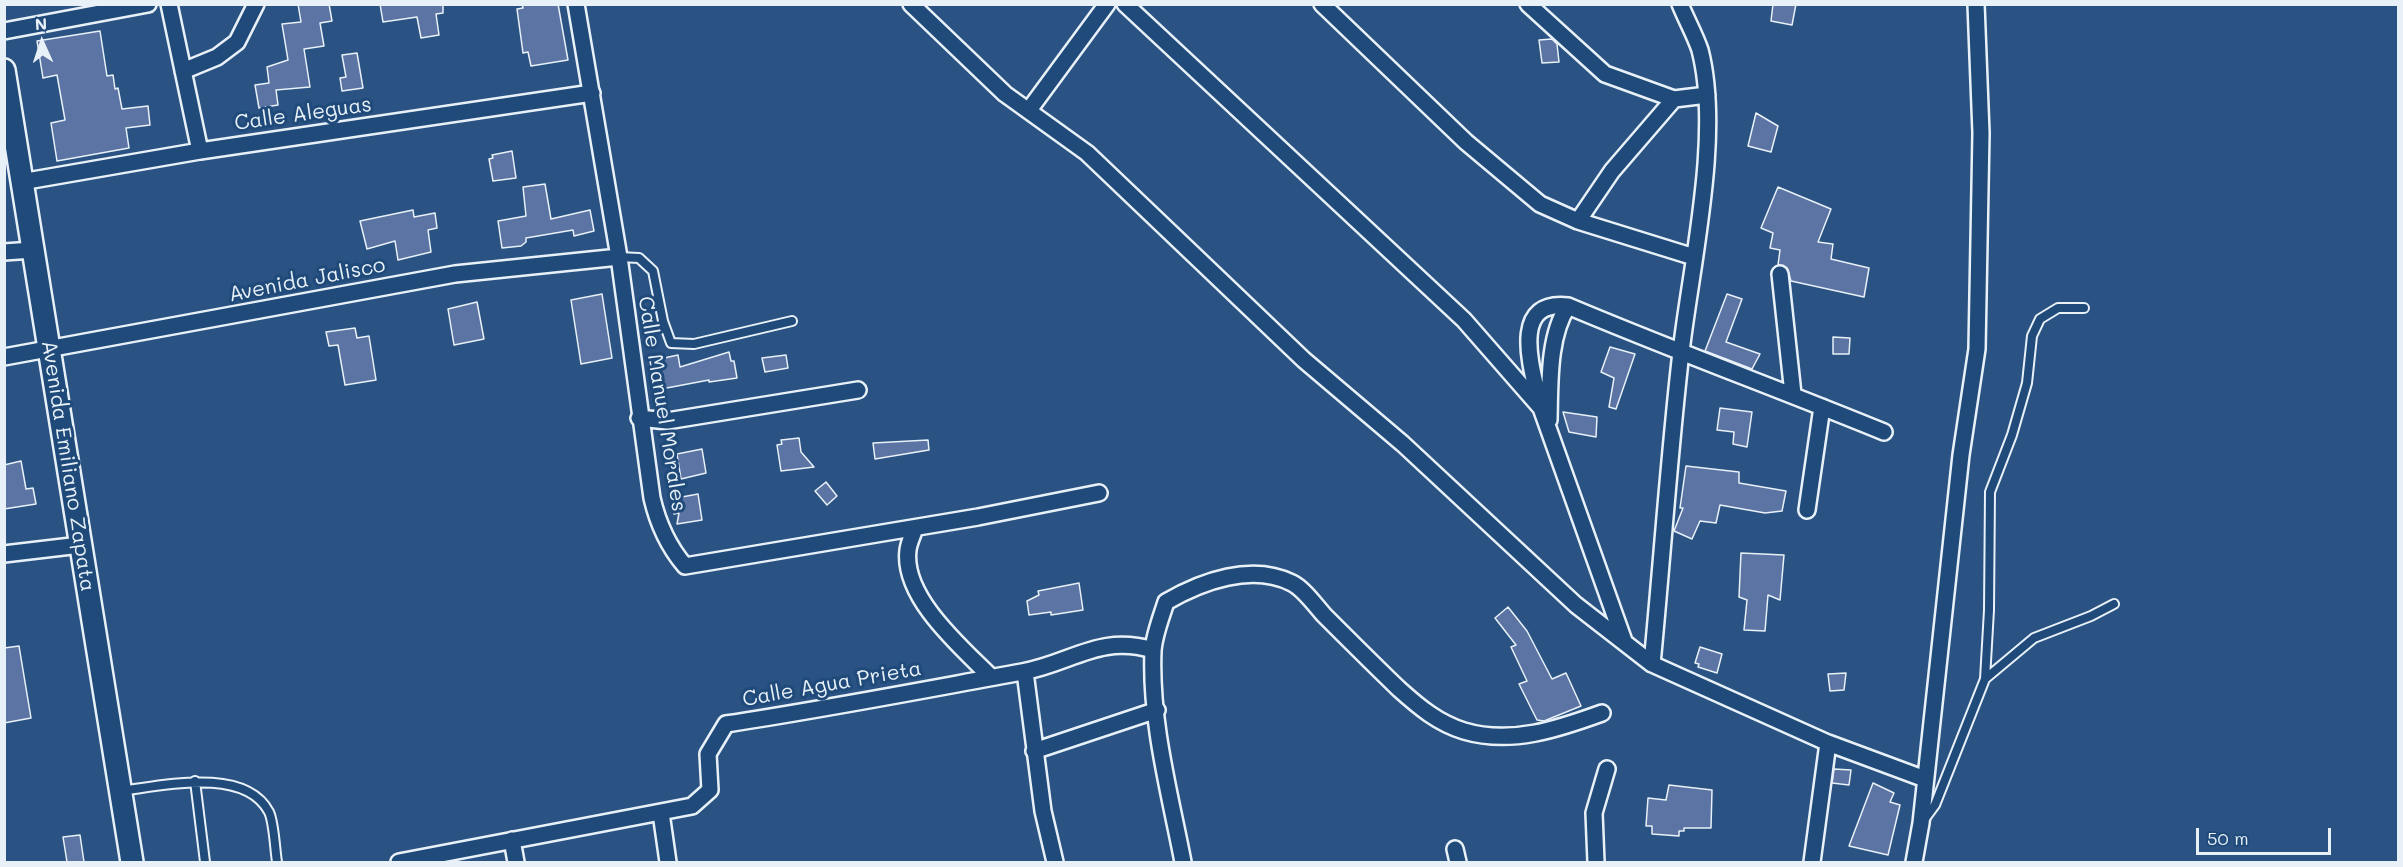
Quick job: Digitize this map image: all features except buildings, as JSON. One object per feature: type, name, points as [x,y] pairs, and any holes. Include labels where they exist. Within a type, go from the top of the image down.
[{"type":"main road","name":"Avenida Emiliano Zapata","points":[[4,70],[132,862]]},
{"type":"street","points":[[4,31],[148,4]]},
{"type":"street","points":[[169,4],[200,151]]},
{"type":"street","points":[[183,71],[217,57],[237,42],[256,4]]},
{"type":"street","name":"Calle Manuel Morales","points":[[576,4],[619,257],[639,418],[656,517],[670,549],[685,566],[915,528],[1099,493]]},
{"type":"street","points":[[911,4],[1005,94],[1087,153],[1304,360],[1403,444],[1576,605],[1653,664],[1828,743],[1925,779]]},
{"type":"street","points":[[1029,110],[1107,4]]},
{"type":"street","points":[[1125,4],[1464,320],[1541,408]]},
{"type":"street","points":[[1322,4],[1474,148],[1540,204],[1578,221],[1694,257]]},
{"type":"street","points":[[1528,4],[1605,74],[1674,99],[1707,95]]},
{"type":"street","points":[[1653,664],[1681,354],[1705,151],[1707,95],[1699,50],[1680,4]]},
{"type":"street","points":[[1914,862],[1921,823],[1961,455],[1977,349],[1981,133],[1976,4]]},
{"type":"street","name":"Calle Aleguas","points":[[21,182],[200,151],[592,93]]},
{"type":"street","points":[[1578,221],[1612,171],[1674,99]]},
{"type":"street","points":[[4,252],[33,250]]},
{"type":"street","name":"Avenida Jalisco","points":[[4,357],[455,274],[619,257]]},
{"type":"street","points":[[1780,274],[1793,394]]},
{"type":"street","points":[[1624,641],[1541,408],[1528,348],[1528,333],[1537,314],[1554,304],[1568,306],[1681,354],[1793,394],[1884,432]]},
{"type":"street","points":[[1549,427],[1551,379],[1560,317],[1568,306]]},
{"type":"street","points":[[639,418],[667,421],[858,390]]},
{"type":"street","points":[[1808,510],[1822,407]]},
{"type":"street","points":[[915,528],[908,550],[909,572],[935,622],[991,677]]},
{"type":"street","points":[[4,554],[80,545]]},
{"type":"street","points":[[1183,862],[1165,773],[1157,710],[1153,650],[1166,602],[1189,588],[1212,580],[1269,575],[1294,584],[1359,651],[1426,714],[1464,731],[1506,735],[1548,733],[1602,713]]},
{"type":"street","name":"Calle Agua Prieta","points":[[399,862],[692,806],[710,790],[708,754],[726,724],[1025,672],[1105,645],[1133,644],[1153,650]]},
{"type":"street","points":[[1025,672],[1043,811],[1055,862]]},
{"type":"street","points":[[1034,751],[1157,710]]},
{"type":"street","points":[[1812,862],[1828,743]]},
{"type":"street","points":[[1596,862],[1594,813],[1607,769]]},
{"type":"street","points":[[661,813],[668,862]]},
{"type":"street","points":[[512,840],[516,862]]},
{"type":"lane","points":[[619,257],[639,258],[652,271],[670,343],[694,344],[792,321]]},
{"type":"lane","points":[[1921,823],[1935,806],[1985,679],[1989,610],[1990,492],[2012,435],[2027,383],[2032,336],[2040,319],[2058,308],[2084,308]]},
{"type":"lane","points":[[1985,679],[2034,638],[2091,616],[2114,604]]},
{"type":"lane","points":[[120,791],[195,781],[229,784],[254,797],[269,812],[277,862]]},
{"type":"lane","points":[[195,781],[205,862]]}]
